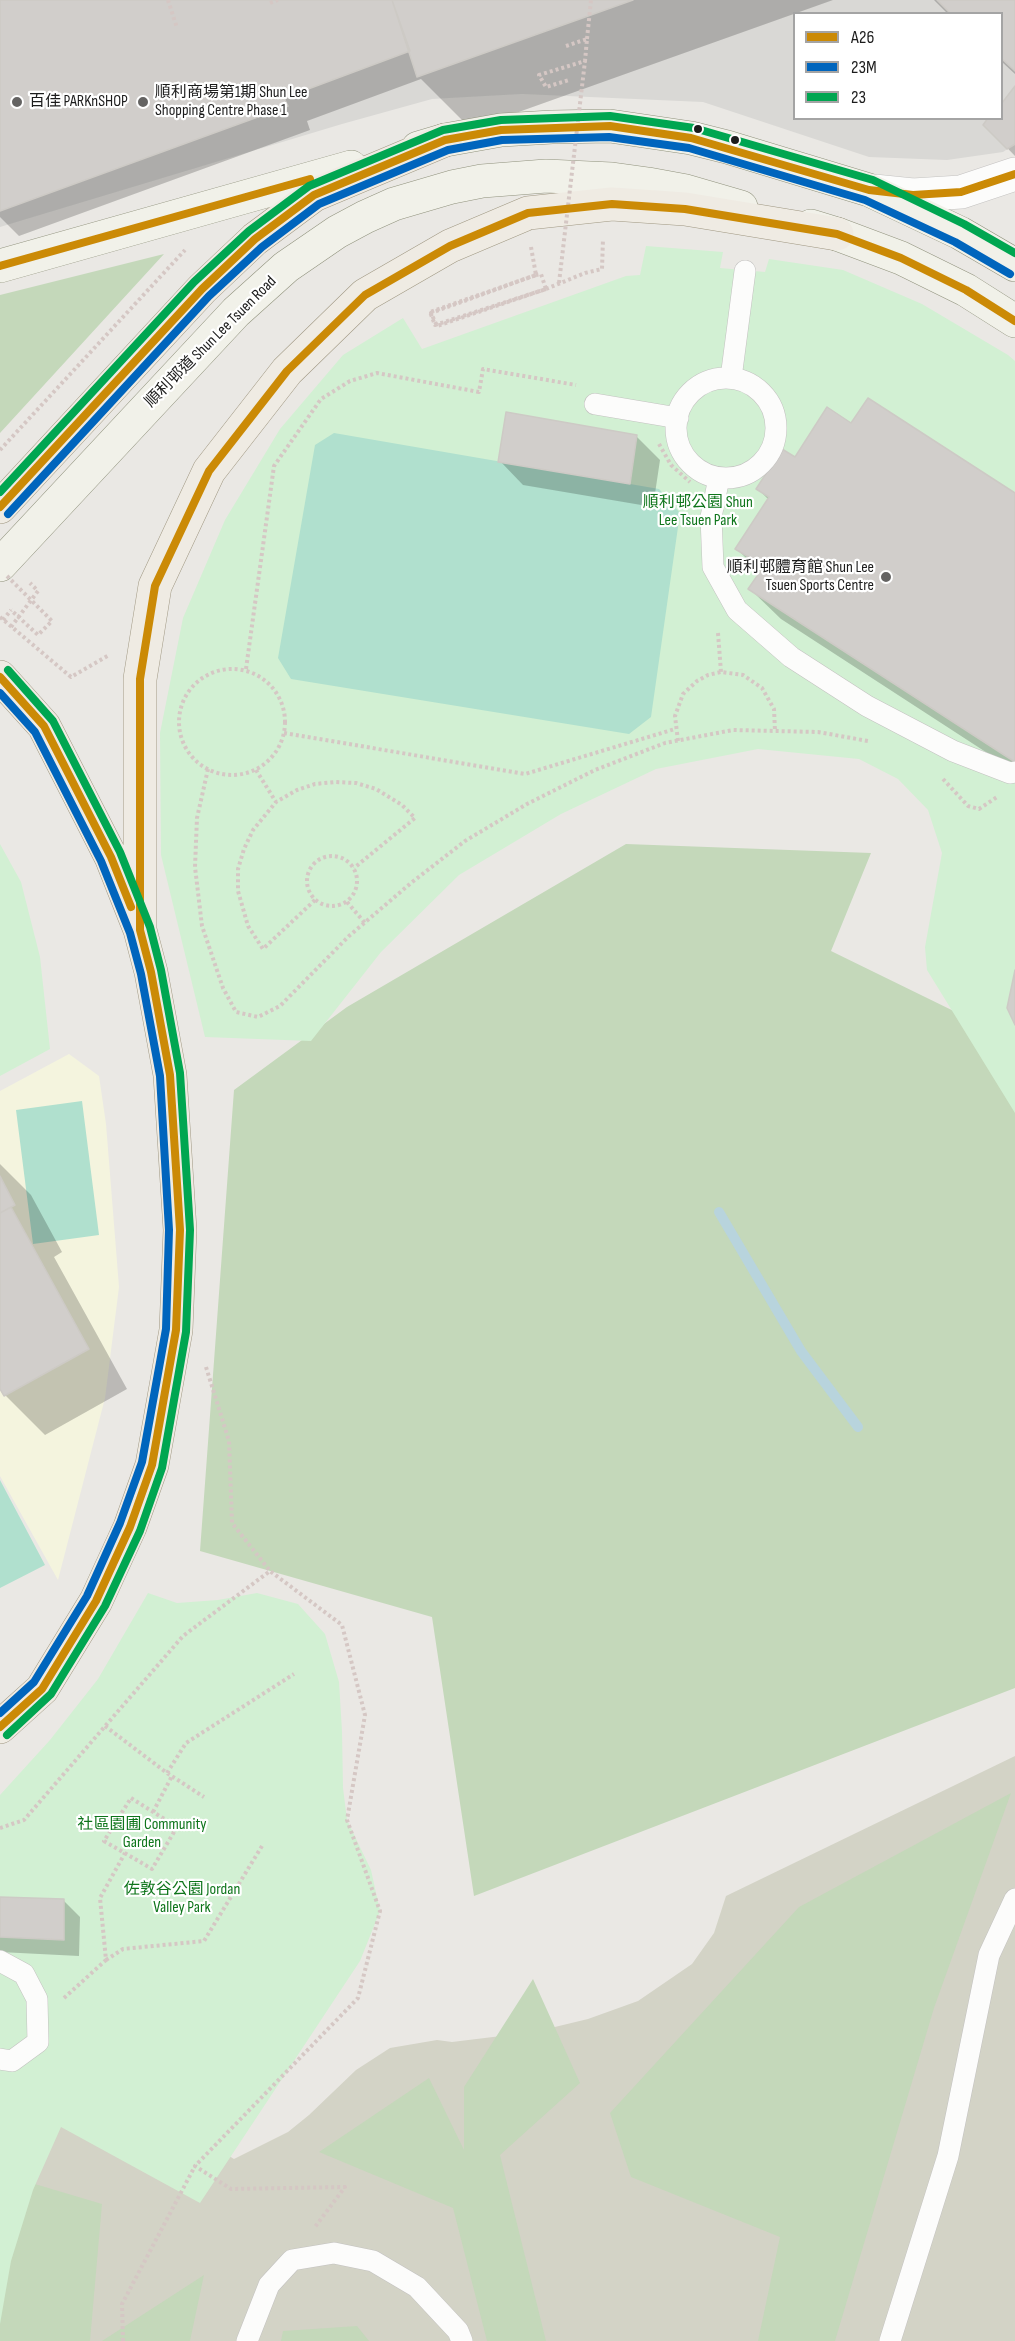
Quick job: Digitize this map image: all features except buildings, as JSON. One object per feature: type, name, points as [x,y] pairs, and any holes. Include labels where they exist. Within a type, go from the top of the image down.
[{"type":"main road","points":[[0,266],[170,220],[445,140],[501,130],[610,126],[691,138],[728,147],[869,190],[960,233],[1015,265]]},
{"type":"main road","points":[[0,507],[202,289],[255,239],[315,195],[445,140]]},
{"type":"main road","name":"順利邨道 Shun Lee Tsuen Road","points":[[5,566],[210,338],[286,267],[338,232],[394,204],[442,190],[482,182],[546,176],[612,179],[686,191],[837,234],[901,258],[966,290],[1015,321]]},
{"type":"main road","points":[[140,930],[140,679],[155,586],[209,471],[287,371],[365,295],[450,246],[528,213],[612,204],[686,209],[837,234]]},
{"type":"main road","points":[[0,677],[44,726],[111,856],[140,930],[151,972],[170,1075],[180,1230],[174,1341],[152,1465],[130,1527],[96,1601],[42,1689],[0,1728]]},
{"type":"street","points":[[869,190],[913,195],[961,192],[1015,174]]},
{"type":"lane","points":[[731,378],[745,271]]},
{"type":"lane","points":[[731,378],[746,382],[760,391],[770,403],[775,418],[776,434],[772,449],[763,463],[743,475],[719,478],[704,473],[691,463],[681,450],[677,434],[678,418],[683,404],[697,389],[716,380],[731,378]]},
{"type":"lane","points":[[591,396],[654,414],[678,418]]},
{"type":"lane","points":[[719,478],[711,517],[713,567],[737,610],[791,657],[867,706],[953,751],[1013,773]]},
{"type":"lane","points":[[890,2341],[948,2156],[989,1955],[1015,1899]]},
{"type":"lane","points":[[0,1961],[24,1974],[37,1999],[38,2042],[12,2061],[0,2059]]},
{"type":"lane","points":[[248,2341],[269,2285],[292,2260],[334,2253],[373,2261],[417,2287],[458,2331],[462,2341]]},
{"type":"path","points":[[168,0],[177,28]]},
{"type":"path","points":[[270,3],[278,0]]},
{"type":"path","points":[[559,283],[591,1]]},
{"type":"path","points":[[566,46],[587,39]]},
{"type":"path","points":[[569,80],[546,87],[539,75],[585,61]]},
{"type":"path","points":[[0,450],[189,246],[170,220]]},
{"type":"path","points":[[546,289],[541,274],[430,312],[435,326],[546,289],[585,273],[602,269],[603,236]]},
{"type":"path","points":[[532,264],[536,275]]},
{"type":"path","points":[[246,669],[274,466],[321,399],[350,381],[377,373],[479,392],[483,369],[591,396]]},
{"type":"path","points":[[654,414],[655,437],[671,465],[698,489]]},
{"type":"path","points":[[0,617],[3,620],[11,610],[38,635],[52,621],[5,566]]},
{"type":"path","points":[[11,627],[38,591]]},
{"type":"path","points":[[716,626],[721,672]]},
{"type":"path","points":[[228,668],[246,669],[260,676],[273,687],[282,701],[286,717],[284,733],[279,748],[269,761],[256,770],[240,775],[224,775],[208,769],[195,760],[185,747],[179,731],[180,715],[185,698],[195,683],[210,673],[228,668]]},
{"type":"path","points":[[678,741],[675,729],[678,705],[689,687],[708,675],[721,672],[743,675],[762,688],[774,709],[775,731]]},
{"type":"path","points":[[284,733],[525,774],[675,729]]},
{"type":"path","points":[[208,769],[197,818],[195,867],[202,926],[223,988],[236,1012],[258,1017],[280,1006],[365,923],[465,841],[516,810],[595,770],[678,741],[733,730],[818,732],[872,741]]},
{"type":"path","points":[[256,770],[276,802]]},
{"type":"path","points":[[941,777],[968,806],[979,809],[996,798],[1013,773]]},
{"type":"path","points":[[315,900],[263,949],[248,926],[238,891],[238,869],[243,849],[253,830],[276,802],[297,790],[315,784],[335,782],[356,783],[376,789],[402,805],[415,818],[354,868]]},
{"type":"path","points":[[332,856],[348,861],[354,868],[356,890],[347,902],[331,907],[315,900],[307,886],[307,877],[315,862],[332,856]]},
{"type":"path","points":[[347,902],[365,923]]},
{"type":"path","points":[[123,2341],[122,2304],[195,2166],[358,1998],[380,1911],[347,1820],[365,1715],[342,1626],[270,1571],[232,1523],[229,1441],[204,1361]]},
{"type":"path","points":[[0,1828],[24,1820],[183,1636],[270,1571]]},
{"type":"path","points":[[167,1773],[186,1743],[294,1674]]},
{"type":"path","points":[[105,1726],[167,1773],[204,1797]]},
{"type":"path","points":[[153,1812],[172,1776]]},
{"type":"path","points":[[131,1798],[153,1812],[177,1827],[152,1869],[104,1841],[131,1798]]},
{"type":"path","points":[[37,1999],[53,2008],[106,1960],[123,1949],[204,1941],[262,1846]]},
{"type":"path","points":[[106,1960],[100,1898],[125,1853]]},
{"type":"path","points":[[195,2166],[231,2189],[345,2187],[292,2260]]},
{"type":"shaded area","points":[[0,0],[1015,0],[1015,144],[1003,152],[947,160],[869,157],[703,102],[522,94],[432,99],[0,227]]},
{"type":"shaded area","points":[[164,254],[55,373],[0,433],[0,295]]},
{"type":"shaded area","points":[[626,844],[871,853],[831,951],[1015,1041],[1015,1688],[474,1896],[432,1617],[200,1551],[234,1090],[347,1007]]},
{"type":"shaded area","points":[[69,1054],[99,1076],[106,1124],[119,1287],[105,1398],[58,1580],[0,1476],[0,1091]]},
{"type":"shaded area","points":[[1015,1756],[1015,2341],[0,2341],[0,1947],[125,2092],[234,2159],[288,2132],[356,2070],[390,2048],[437,2040],[452,2042],[534,2032],[588,2019],[638,2001],[692,1964],[714,1933],[726,1896]]},
{"type":"shaded area","points":[[1011,1793],[934,2008],[835,2341],[758,2341],[780,2237],[631,2177],[610,2113],[799,1907]]},
{"type":"shaded area","points":[[533,1979],[580,2083],[500,2155],[546,2341],[487,2341],[453,2208],[319,2152],[429,2078],[464,2150],[464,2087]]},
{"type":"shaded area","points":[[8,2176],[102,2204],[90,2341],[0,2341],[0,2212]]},
{"type":"shaded area","points":[[204,2275],[190,2341],[102,2341]]},
{"type":"shaded area","points":[[357,2326],[369,2341],[281,2341],[283,2331]]},
{"type":"green space","name":"順利邨公園 Shun Lee Tsuen Park","points":[[646,246],[723,252],[720,268],[765,272],[769,259],[843,270],[922,304],[1015,361],[1015,1113],[927,970],[925,947],[942,853],[928,810],[898,779],[859,759],[758,749],[656,769],[561,814],[459,875],[381,952],[311,1041],[205,1037],[161,855],[160,733],[183,618],[225,520],[280,429],[343,355],[403,318],[422,349],[626,276],[640,275]]},
{"type":"green space","points":[[334,433],[659,489],[680,513],[651,717],[629,734],[291,679],[278,658],[315,445]]},
{"type":"green space","points":[[0,844],[21,882],[40,957],[50,1049],[0,1076]]},
{"type":"green space","points":[[82,1101],[99,1235],[33,1244],[16,1110]]},
{"type":"green space","points":[[0,1480],[45,1565],[0,1588]]},
{"type":"green space","name":"佐敦谷公園 Jordan Valley Park","points":[[148,1593],[177,1603],[218,1600],[257,1593],[298,1604],[325,1634],[339,1682],[343,1788],[347,1820],[371,1870],[380,1911],[360,1961],[200,2203],[61,2127],[33,2190],[11,2261],[0,2324],[0,1795],[50,1740],[98,1679]]},
{"type":"waterway","points":[[719,1212],[801,1351],[858,1427]]},
{"type":"transit line","name":"23","points":[[0,492],[194,282],[249,231],[309,186],[443,130],[501,120],[610,116],[694,128],[873,180],[964,224],[1015,253]]},
{"type":"transit line","name":"A26","points":[[0,507],[202,289],[255,239],[314,195],[445,140],[501,130],[610,126],[691,138],[869,190],[913,195],[961,192],[1015,174]]},
{"type":"transit line","name":"23M","points":[[8,514],[209,296],[262,247],[319,204],[448,150],[502,140],[609,137],[689,148],[865,200],[955,242],[1010,274]]},
{"type":"transit line","name":"A26","points":[[0,266],[310,179]]},
{"type":"transit line","name":"A26","points":[[0,1727],[42,1689],[96,1601],[130,1527],[152,1465],[176,1330],[180,1230],[170,1075],[151,972],[140,930],[140,679],[155,586],[209,471],[287,371],[365,295],[450,246],[528,213],[612,204],[685,209],[837,234],[901,258],[966,290],[1015,321]]},
{"type":"transit line","name":"23","points":[[7,1735],[51,1694],[105,1606],[140,1531],[162,1468],[186,1332],[190,1230],[180,1073],[161,970],[150,927],[120,852],[53,721],[8,670]]},
{"type":"transit line","name":"A26","points":[[0,677],[44,726],[111,857],[131,907]]},
{"type":"transit line","name":"23M","points":[[0,693],[35,732],[101,861],[130,933],[141,974],[160,1076],[169,1230],[166,1329],[142,1462],[120,1523],[87,1596],[34,1682],[0,1713]]},
{"type":"place","name":"百佳 PARKnSHOP","points":[[17,102]]},
{"type":"place","name":"順利商場第1期 Shun Lee Shopping Centre Phase 1","points":[[143,102]]},
{"type":"place","name":"順利邨體育館 Shun Lee Tsuen Sports Centre","points":[[886,577]]},
{"type":"park label","name":"社區園圃 Community Garden","points":[[142,1834]]}]
